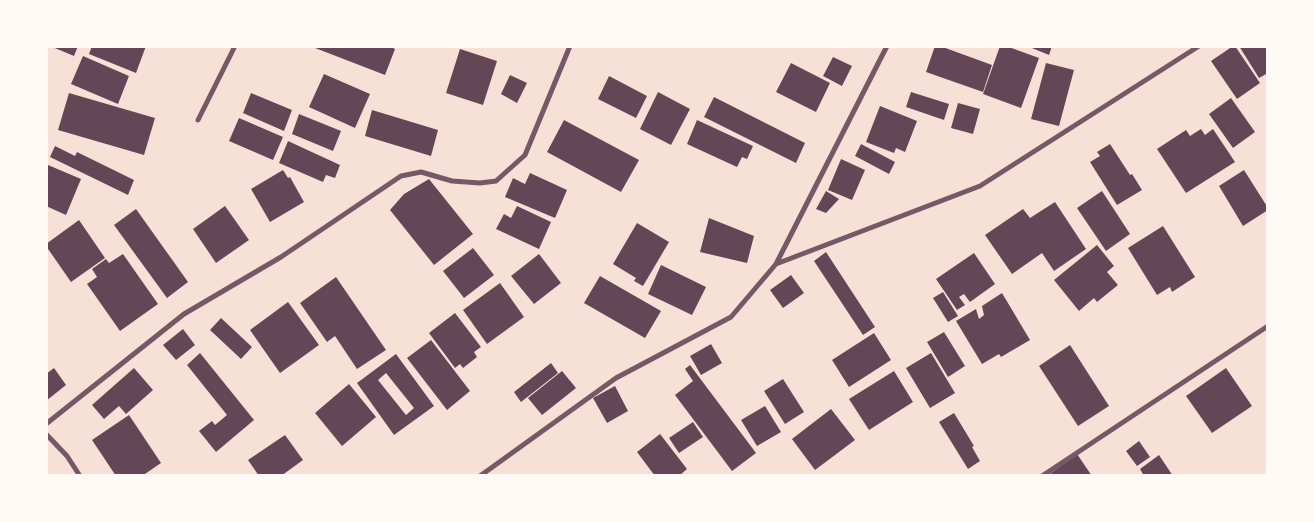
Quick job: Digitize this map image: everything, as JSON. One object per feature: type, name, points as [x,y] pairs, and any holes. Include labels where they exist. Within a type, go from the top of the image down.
[{"type":"street","points":[[198,120],[235,46]]},
{"type":"street","points":[[46,424],[184,314],[281,257],[401,176],[421,172],[452,181],[480,183],[496,181],[525,155],[570,46]]},
{"type":"street","points":[[480,476],[616,378],[732,318],[776,264],[888,46]]},
{"type":"street","points":[[776,264],[980,186],[1199,46]]},
{"type":"street","points":[[1042,476],[1268,326]]},
{"type":"street","points":[[46,434],[67,456],[80,476]]},
{"type":"building","points":[[50,46],[78,46],[74,56]]},
{"type":"building","points":[[92,46],[146,46],[136,73],[89,54]]},
{"type":"building","points":[[310,46],[389,46],[395,49],[385,75]]},
{"type":"building","points":[[935,46],[940,46],[992,65],[983,92],[926,72]]},
{"type":"building","points":[[1000,46],[1006,46],[1039,58],[1021,108],[983,94]]},
{"type":"building","points":[[1027,46],[1052,46],[1049,55]]},
{"type":"building","points":[[1235,46],[1260,83],[1237,99],[1211,61]]},
{"type":"building","points":[[1239,46],[1268,46],[1268,73],[1259,78]]},
{"type":"building","points":[[460,49],[497,61],[483,105],[446,93]]},
{"type":"building","points":[[83,56],[129,76],[118,104],[71,84]]},
{"type":"building","points":[[833,57],[852,66],[842,86],[823,76]]},
{"type":"building","points":[[791,63],[830,83],[816,112],[776,92]]},
{"type":"building","points":[[1046,63],[1074,70],[1059,126],[1031,119]]},
{"type":"building","points":[[324,74],[370,94],[355,128],[309,107]]},
{"type":"building","points":[[510,75],[527,83],[517,103],[501,94]]},
{"type":"building","points":[[609,76],[647,96],[636,118],[598,99]]},
{"type":"building","points":[[658,92],[690,109],[671,145],[640,129]]},
{"type":"building","points":[[911,92],[949,104],[944,120],[906,107]]},
{"type":"building","points":[[69,93],[155,118],[144,155],[58,130]]},
{"type":"building","points":[[251,93],[292,110],[284,131],[243,113]]},
{"type":"building","points":[[714,97],[805,143],[796,163],[704,117]]},
{"type":"building","points":[[1231,98],[1255,132],[1233,148],[1209,114]]},
{"type":"building","points":[[958,103],[980,109],[973,134],[951,128]]},
{"type":"building","points":[[880,106],[917,121],[905,152],[896,148],[894,153],[866,142]]},
{"type":"building","points":[[372,110],[438,130],[431,156],[365,136]]},
{"type":"building","points":[[299,114],[341,131],[333,151],[292,134]]},
{"type":"building","points":[[239,118],[283,137],[273,160],[229,141]]},
{"type":"building","points":[[564,120],[639,160],[621,192],[547,152]]},
{"type":"building","points":[[697,120],[753,146],[747,159],[742,157],[737,167],[687,144]]},
{"type":"building","points":[[1201,129],[1205,135],[1213,129],[1235,162],[1186,193],[1157,149],[1186,130],[1190,136]]},
{"type":"building","points":[[288,141],[340,165],[335,178],[326,175],[323,182],[279,163]]},
{"type":"building","points":[[861,144],[895,162],[889,174],[855,156]]},
{"type":"building","points":[[1110,144],[1142,190],[1117,205],[1090,162],[1100,156],[1097,152]]},
{"type":"building","points":[[55,146],[75,156],[77,152],[134,180],[128,195],[50,157]]},
{"type":"building","points":[[841,159],[865,170],[852,200],[828,190]]},
{"type":"building","points":[[48,165],[81,179],[66,215],[46,206],[46,168]]},
{"type":"building","points":[[283,170],[288,178],[290,177],[304,202],[270,222],[251,189]]},
{"type":"building","points":[[1244,170],[1268,210],[1243,226],[1219,186]]},
{"type":"building","points":[[530,173],[567,190],[555,218],[505,197],[513,178],[525,184]]},
{"type":"building","points":[[429,179],[473,234],[434,265],[390,210],[404,194]]},
{"type":"building","points":[[826,191],[839,199],[826,213],[816,209]]},
{"type":"building","points":[[1102,191],[1130,234],[1106,251],[1077,208]]},
{"type":"building","points":[[1055,202],[1086,249],[1054,271],[1042,253],[1012,274],[985,235],[1023,209],[1030,218]]},
{"type":"building","points":[[225,206],[249,240],[216,263],[193,229]]},
{"type":"building","points":[[517,206],[551,222],[539,249],[496,229],[504,214],[511,218]]},
{"type":"building","points":[[136,209],[188,282],[167,298],[114,225]]},
{"type":"building","points":[[709,218],[754,236],[747,263],[700,252]]},
{"type":"building","points":[[79,220],[105,258],[71,282],[46,244]]},
{"type":"building","points":[[637,223],[669,242],[643,286],[634,281],[636,278],[613,264]]},
{"type":"building","points":[[1163,226],[1195,277],[1172,292],[1170,287],[1157,295],[1128,248]]},
{"type":"building","points":[[1097,245],[1114,266],[1107,272],[1118,285],[1097,302],[1094,298],[1079,311],[1054,280]]},
{"type":"building","points":[[473,248],[494,275],[464,298],[443,271]]},
{"type":"building","points":[[826,252],[875,327],[863,335],[814,261]]},
{"type":"building","points":[[974,253],[995,284],[970,302],[964,294],[959,297],[965,305],[957,310],[936,279]]},
{"type":"building","points":[[123,254],[158,304],[120,331],[87,284],[97,277],[92,269],[106,259],[109,263]]},
{"type":"building","points":[[539,254],[561,283],[534,304],[511,276]]},
{"type":"building","points":[[661,265],[706,287],[692,315],[648,294]]},
{"type":"building","points":[[791,275],[804,293],[783,308],[770,290]]},
{"type":"building","points":[[600,276],[661,311],[645,338],[584,303]]},
{"type":"building","points":[[336,277],[386,350],[357,369],[335,336],[327,342],[300,303]]},
{"type":"building","points":[[500,283],[524,317],[487,344],[463,310]]},
{"type":"building","points":[[943,292],[958,316],[948,322],[933,298]]},
{"type":"building","points":[[1002,293],[1030,340],[1001,357],[999,354],[982,364],[956,321],[976,309],[979,319],[984,315],[982,306]]},
{"type":"building","points":[[288,302],[319,345],[280,373],[250,330]]},
{"type":"building","points":[[455,313],[481,347],[474,352],[477,357],[463,368],[460,364],[455,368],[429,333]]},
{"type":"building","points":[[221,318],[252,347],[241,359],[210,330]]},
{"type":"building","points":[[183,329],[195,345],[176,360],[163,345]]},
{"type":"building","points":[[944,332],[965,366],[948,377],[927,342]]},
{"type":"building","points":[[874,333],[891,360],[849,387],[832,360]]},
{"type":"building","points":[[431,340],[470,391],[447,410],[407,358]]},
{"type":"building","points":[[711,344],[722,363],[701,375],[690,356]]},
{"type":"building","points":[[1070,345],[1109,406],[1078,426],[1039,366]]},
{"type":"building","points":[[200,353],[254,420],[216,452],[199,431],[212,421],[215,425],[227,415],[187,365]]},
{"type":"building","points":[[931,353],[955,393],[930,408],[906,368]]},
{"type":"building","points":[[396,354],[434,406],[394,435],[357,383]],"holes":[[[386,373],[414,408],[406,415],[378,380]]]},
{"type":"building","points":[[551,363],[558,373],[521,402],[514,392]]},
{"type":"building","points":[[690,365],[756,453],[732,471],[675,395],[693,381],[685,369]]},
{"type":"building","points":[[54,368],[66,385],[46,401],[46,374]]},
{"type":"building","points":[[134,368],[153,390],[126,414],[119,406],[104,419],[92,405]]},
{"type":"building","points":[[1226,368],[1252,406],[1212,433],[1186,396]]},
{"type":"building","points":[[562,371],[576,388],[542,415],[528,398]]},
{"type":"building","points":[[894,371],[913,402],[869,430],[849,399]]},
{"type":"building","points":[[783,379],[804,412],[785,424],[764,391]]},
{"type":"building","points":[[349,384],[376,417],[342,446],[315,413]]},
{"type":"building","points":[[615,386],[628,411],[607,423],[593,398]]},
{"type":"building","points":[[765,406],[781,432],[757,446],[741,420]]},
{"type":"building","points":[[831,409],[855,440],[815,470],[792,439]]},
{"type":"building","points":[[954,413],[974,446],[972,447],[980,461],[968,469],[939,422]]},
{"type":"building","points":[[129,415],[161,463],[142,476],[116,476],[92,440]]},
{"type":"building","points":[[693,422],[703,437],[679,453],[669,438]]},
{"type":"building","points":[[660,434],[687,469],[679,476],[655,476],[637,452]]},
{"type":"building","points":[[285,435],[303,460],[281,476],[259,476],[248,460]]},
{"type":"building","points":[[1139,441],[1150,457],[1137,466],[1126,451]]},
{"type":"building","points":[[1077,454],[1092,476],[1047,476]]},
{"type":"building","points":[[1159,455],[1173,476],[1144,476],[1140,469]]}]
